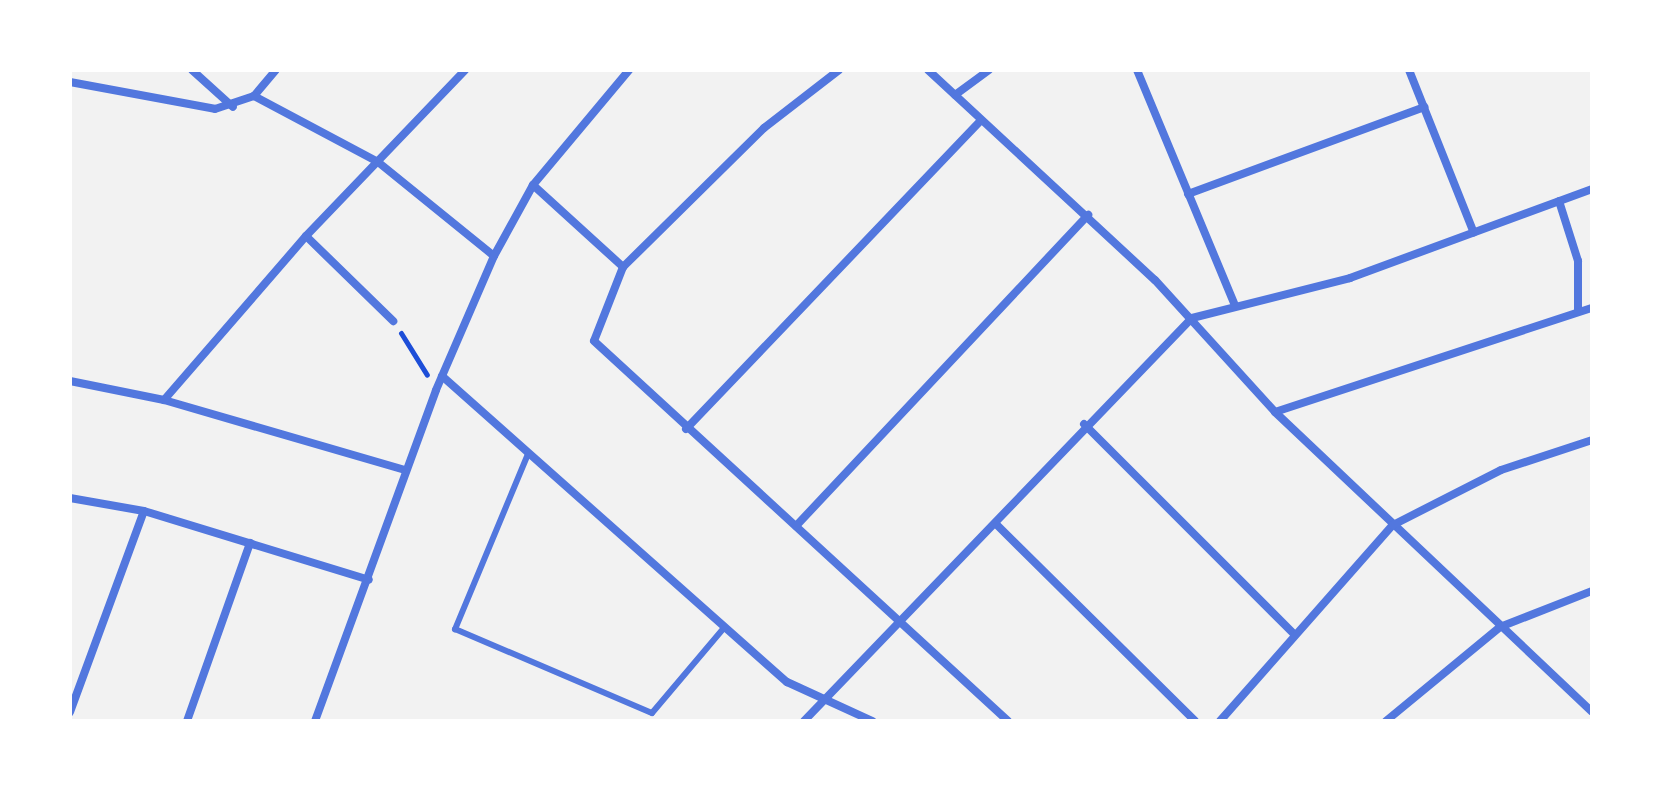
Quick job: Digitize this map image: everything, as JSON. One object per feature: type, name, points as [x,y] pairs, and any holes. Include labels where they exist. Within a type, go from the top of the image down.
[{"type":"street","points":[[192,70],[233,107]]},
{"type":"street","points":[[70,82],[159,103],[233,107],[254,96],[276,70]]},
{"type":"street","points":[[164,400],[306,236],[465,70]]},
{"type":"street","points":[[315,721],[369,580],[405,470],[494,256],[533,185],[629,70]]},
{"type":"street","points":[[839,70],[764,128],[623,267],[594,341],[686,429],[899,617],[1008,721]]},
{"type":"street","points":[[928,70],[1088,215],[1192,318],[1275,412],[1592,712]]},
{"type":"street","points":[[955,95],[989,70]]},
{"type":"street","points":[[1137,70],[1235,306]]},
{"type":"street","points":[[1409,70],[1474,233]]},
{"type":"street","points":[[254,96],[378,162],[494,256]]},
{"type":"street","points":[[1188,194],[1424,107]]},
{"type":"street","points":[[686,429],[981,120]]},
{"type":"street","points":[[533,185],[623,267]]},
{"type":"street","points":[[804,721],[899,617],[996,524],[1084,424],[1192,318],[1350,278],[1592,189]]},
{"type":"street","points":[[1559,201],[1578,261],[1578,311]]},
{"type":"street","points":[[796,526],[1088,215]]},
{"type":"street","points":[[306,236],[393,321]]},
{"type":"street","points":[[1275,412],[1592,308]]},
{"type":"street","points":[[442,376],[723,629],[787,682],[872,721]]},
{"type":"street","points":[[70,381],[164,400],[405,470]]},
{"type":"street","points":[[1084,424],[1295,635]]},
{"type":"street","points":[[1220,721],[1393,525],[1501,470],[1592,440]]},
{"type":"street","points":[[70,498],[144,511],[369,580]]},
{"type":"street","points":[[70,712],[144,511]]},
{"type":"street","points":[[996,524],[1195,721]]},
{"type":"street","points":[[187,721],[250,543]]},
{"type":"street","points":[[1386,721],[1500,627],[1592,591]]},
{"type":"lane","points":[[528,454],[455,629],[652,713],[723,629]]},
{"type":"path","points":[[393,321],[436,390]]}]
